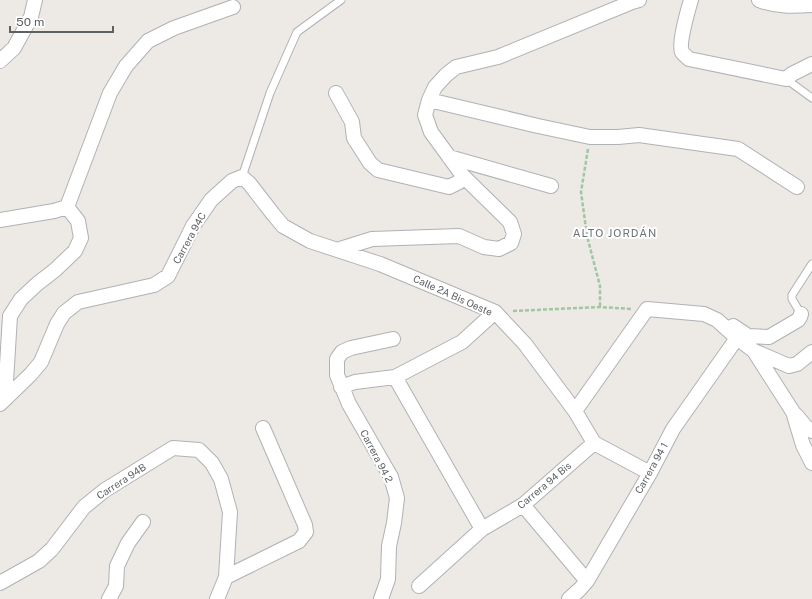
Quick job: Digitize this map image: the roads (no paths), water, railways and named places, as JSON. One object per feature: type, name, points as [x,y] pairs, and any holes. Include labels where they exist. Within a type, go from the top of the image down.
[{"type":"street","points":[[0,61],[14,48],[31,17],[35,0]]},
{"type":"street","points":[[337,250],[372,239],[459,236],[484,247],[499,249],[511,243],[514,234],[510,222],[463,176],[431,132],[425,115],[429,100],[435,87],[446,74],[456,67],[498,57],[639,0]]},
{"type":"street","points":[[691,0],[681,46],[682,53],[689,59],[786,79],[792,74],[812,64]]},
{"type":"street","points":[[759,0],[768,4],[792,6],[812,5]]},
{"type":"street","points":[[67,206],[110,93],[126,66],[148,41],[174,28],[233,7]]},
{"type":"street","points":[[336,93],[352,122],[354,138],[370,163],[378,170],[449,187],[459,182],[463,176]]},
{"type":"street","points":[[429,100],[590,137],[639,135],[738,149],[797,187]]},
{"type":"street","points":[[449,157],[550,186]]},
{"type":"street","name":"Calle 2A Bis Oeste","points":[[242,177],[249,183],[283,226],[310,241],[380,264],[495,312],[525,344],[575,411],[594,443]]},
{"type":"street","name":"Carrera 94C","points":[[3,401],[32,374],[41,362],[57,324],[64,313],[78,302],[154,285],[168,276],[193,226],[211,200],[232,181],[242,177]]},
{"type":"street","points":[[0,220],[54,210],[67,206]]},
{"type":"street","points":[[3,401],[10,316],[21,299],[36,284],[55,270],[75,251],[81,238],[78,221],[67,206]]},
{"type":"street","points":[[575,411],[647,309],[704,314],[717,320],[730,323],[748,336],[770,337],[798,320],[802,314]]},
{"type":"street","points":[[341,387],[355,382],[395,377],[462,342],[495,312]]},
{"type":"street","points":[[717,320],[754,351],[789,366],[797,364],[812,352]]},
{"type":"street","name":"Carrera 94 1","points":[[569,599],[587,581],[673,429],[737,338]]},
{"type":"street","name":"Carrera 94 2","points":[[381,599],[388,579],[390,546],[397,498],[390,477],[341,387],[337,375],[337,359],[342,352],[351,348],[393,339]]},
{"type":"street","points":[[754,351],[793,412],[806,427],[812,431]]},
{"type":"street","points":[[395,377],[482,529]]},
{"type":"street","points":[[793,412],[803,445],[812,463]]},
{"type":"street","points":[[217,599],[226,577],[299,541],[306,532],[305,525],[263,428]]},
{"type":"street","points":[[594,443],[650,472]]},
{"type":"street","name":"Carrera 94 Bis","points":[[419,586],[482,529],[523,505],[594,443]]},
{"type":"street","name":"Carrera 94B","points":[[0,583],[39,561],[52,549],[84,507],[105,490],[174,448],[199,450],[212,463],[221,479],[230,512],[226,577]]},
{"type":"street","points":[[523,505],[587,581]]},
{"type":"street","points":[[109,599],[116,586],[117,566],[128,543],[143,522]]},
{"type":"lane","points":[[242,177],[270,93],[297,32],[341,0]]},
{"type":"lane","points":[[786,79],[812,98]]},
{"type":"lane","points":[[802,314],[792,299],[792,295],[812,264]]},
{"type":"district","name":"ALTO JORDÁN","points":[[615,233]]}]
